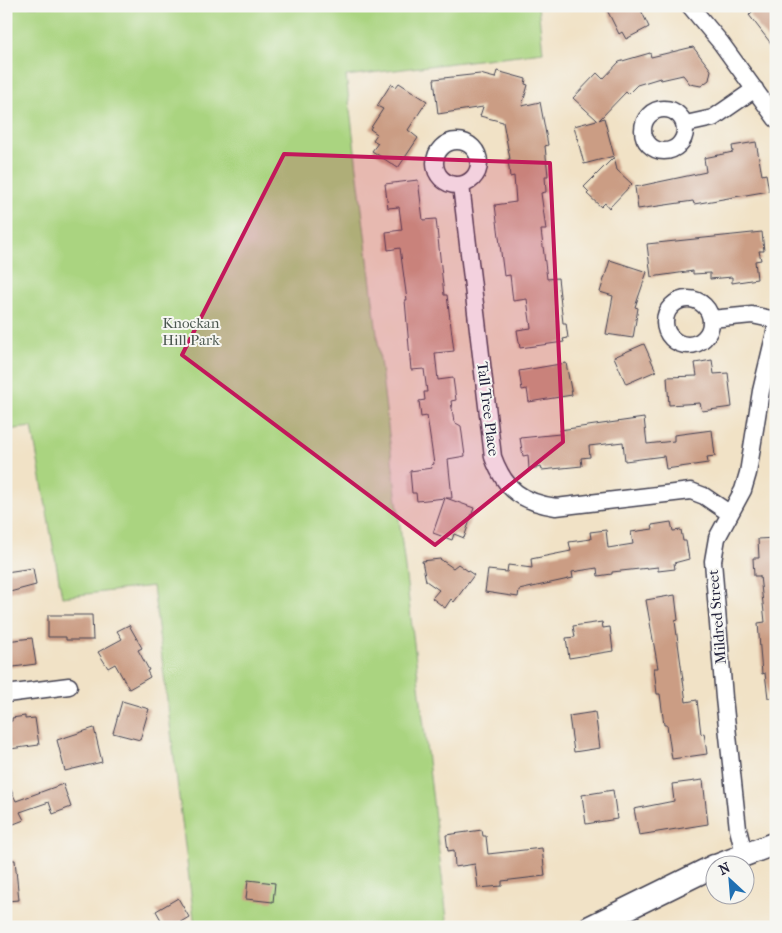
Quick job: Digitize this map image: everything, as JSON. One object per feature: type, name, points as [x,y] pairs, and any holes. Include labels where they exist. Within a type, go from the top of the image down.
[{"type":"street","points":[[690,6],[776,119]]},
{"type":"street","points":[[686,124],[712,118],[755,90]]},
{"type":"street","name":"Tall Tree Place","points":[[461,185],[493,457],[500,476],[522,497],[538,504],[556,507],[691,492],[704,496],[729,513]]},
{"type":"street","points":[[711,319],[752,315],[776,320]]},
{"type":"street","name":"Mildred Street","points":[[744,854],[738,829],[713,589],[712,562],[717,538],[743,490],[748,473],[761,391],[776,328]]},
{"type":"street","points":[[6,694],[69,686]]},
{"type":"street","points":[[739,856],[776,843]]},
{"type":"street","points":[[590,927],[704,871]]},
{"type":"highlighted area","points":[[284,154],[550,163],[563,442],[435,545],[182,355]]},
{"type":"green space","name":"Knockan Hill Park","points":[[6,6],[538,6],[543,52],[346,76],[448,927],[195,927],[153,586],[62,597],[32,427],[6,430]]},
{"type":"building","points":[[605,6],[639,6],[649,27],[626,39],[622,32],[619,34]]},
{"type":"building","points":[[750,6],[776,6],[776,50],[749,15],[753,11]]},
{"type":"building","points":[[693,47],[711,70],[709,80],[701,86],[690,84],[683,75],[661,80],[660,78],[637,85],[628,94],[626,92],[599,120],[604,118],[614,156],[584,164],[574,126],[597,120],[573,98],[597,73],[603,79],[619,62],[650,53],[651,57]]},
{"type":"building","points":[[497,71],[526,79],[525,84],[528,85],[522,106],[540,102],[548,145],[545,146],[548,176],[545,176],[546,192],[541,193],[546,230],[541,230],[547,279],[558,278],[563,323],[566,323],[568,338],[563,339],[564,342],[520,348],[517,330],[531,328],[527,299],[513,301],[510,275],[504,276],[495,205],[516,202],[514,176],[510,177],[508,159],[510,159],[503,122],[480,116],[483,107],[438,114],[434,79],[480,74],[495,78]]},
{"type":"building","points":[[399,83],[427,101],[408,130],[418,138],[398,168],[372,151],[378,143],[373,140],[377,134],[370,129],[383,109],[377,106],[391,84],[396,87]]},
{"type":"building","points":[[756,142],[762,175],[766,174],[769,191],[694,204],[693,201],[638,209],[635,187],[706,172],[704,158],[733,152],[732,146]]},
{"type":"building","points":[[614,157],[617,170],[632,184],[609,208],[605,203],[601,207],[587,194],[589,192],[584,187]]},
{"type":"building","points":[[418,180],[423,220],[436,219],[444,295],[447,295],[454,351],[435,353],[438,380],[453,378],[456,400],[451,401],[454,422],[461,426],[465,456],[448,459],[452,498],[446,498],[474,508],[464,538],[454,534],[452,540],[433,533],[445,498],[417,501],[416,493],[412,493],[410,471],[432,468],[431,465],[434,464],[427,416],[421,417],[419,401],[425,400],[424,392],[427,392],[424,369],[411,370],[405,300],[407,300],[400,248],[388,250],[386,232],[402,230],[399,207],[388,208],[385,184]]},
{"type":"building","points":[[762,232],[764,251],[759,251],[761,260],[755,261],[757,279],[732,283],[732,277],[710,279],[710,273],[693,274],[693,271],[651,277],[647,244]]},
{"type":"building","points":[[610,260],[647,272],[635,307],[638,308],[633,338],[606,334],[613,296],[600,292]]},
{"type":"building","points":[[644,344],[656,371],[626,384],[614,357]]},
{"type":"building","points":[[712,360],[714,374],[728,373],[732,407],[702,411],[700,403],[669,405],[667,377],[697,376],[695,363]]},
{"type":"building","points":[[566,363],[572,395],[529,402],[527,389],[522,390],[519,371]]},
{"type":"building","points":[[644,418],[647,444],[674,441],[674,435],[712,430],[715,456],[707,457],[708,463],[666,469],[664,456],[625,461],[623,442],[589,446],[590,457],[581,458],[582,466],[542,470],[541,467],[529,469],[528,455],[523,456],[520,438],[560,434],[560,430]]},
{"type":"building","points":[[671,522],[673,531],[681,530],[683,541],[686,541],[689,559],[674,563],[675,569],[658,571],[658,567],[612,572],[612,574],[598,576],[597,568],[572,572],[573,578],[519,590],[518,597],[485,592],[488,570],[507,572],[508,565],[532,568],[531,559],[571,551],[569,542],[591,539],[590,532],[606,530],[608,548],[633,544],[631,532],[653,529],[652,525]]},
{"type":"building","points":[[776,538],[776,697],[768,698],[765,673],[762,674],[758,623],[765,622],[760,576],[754,576],[753,558],[759,558],[758,539]]},
{"type":"building","points":[[440,559],[453,568],[458,564],[474,575],[454,602],[451,599],[445,608],[432,598],[439,590],[426,581],[422,561]]},
{"type":"building","points":[[33,568],[36,585],[6,593],[6,572]]},
{"type":"building","points":[[675,595],[678,620],[675,621],[686,702],[697,700],[701,734],[704,733],[707,754],[672,759],[667,725],[664,725],[660,694],[657,694],[654,668],[658,668],[646,600]]},
{"type":"building","points":[[48,615],[92,615],[93,640],[66,640],[66,637],[48,637]]},
{"type":"building","points":[[602,622],[603,628],[610,627],[613,651],[569,658],[566,638],[575,637],[573,626]]},
{"type":"building","points":[[129,625],[142,648],[138,650],[149,670],[147,671],[150,677],[129,689],[115,664],[108,668],[98,652],[122,639],[117,631]]},
{"type":"building","points":[[32,638],[36,664],[6,668],[6,641]]},
{"type":"building","points":[[122,701],[149,709],[140,740],[113,733]]},
{"type":"building","points":[[595,712],[600,748],[574,752],[569,716]]},
{"type":"building","points":[[25,716],[25,719],[35,718],[39,745],[10,749],[9,742],[6,742],[6,722],[12,721],[12,718]]},
{"type":"building","points":[[94,728],[102,762],[65,771],[57,740]]},
{"type":"building","points":[[6,779],[16,801],[63,784],[71,807],[53,814],[49,802],[20,812],[24,820],[6,827]]},
{"type":"building","points":[[703,780],[708,824],[639,835],[634,809],[674,801],[672,784]]},
{"type":"building","points":[[613,790],[617,819],[586,824],[582,795]]},
{"type":"building","points":[[482,830],[483,836],[486,836],[488,854],[542,848],[545,876],[502,881],[502,886],[478,888],[475,864],[455,867],[454,850],[448,851],[446,835]]},
{"type":"building","points":[[6,860],[15,860],[19,900],[6,901]]},
{"type":"building","points":[[248,880],[275,883],[273,902],[246,899]]},
{"type":"building","points":[[178,898],[189,917],[172,927],[165,927],[156,911]]}]
